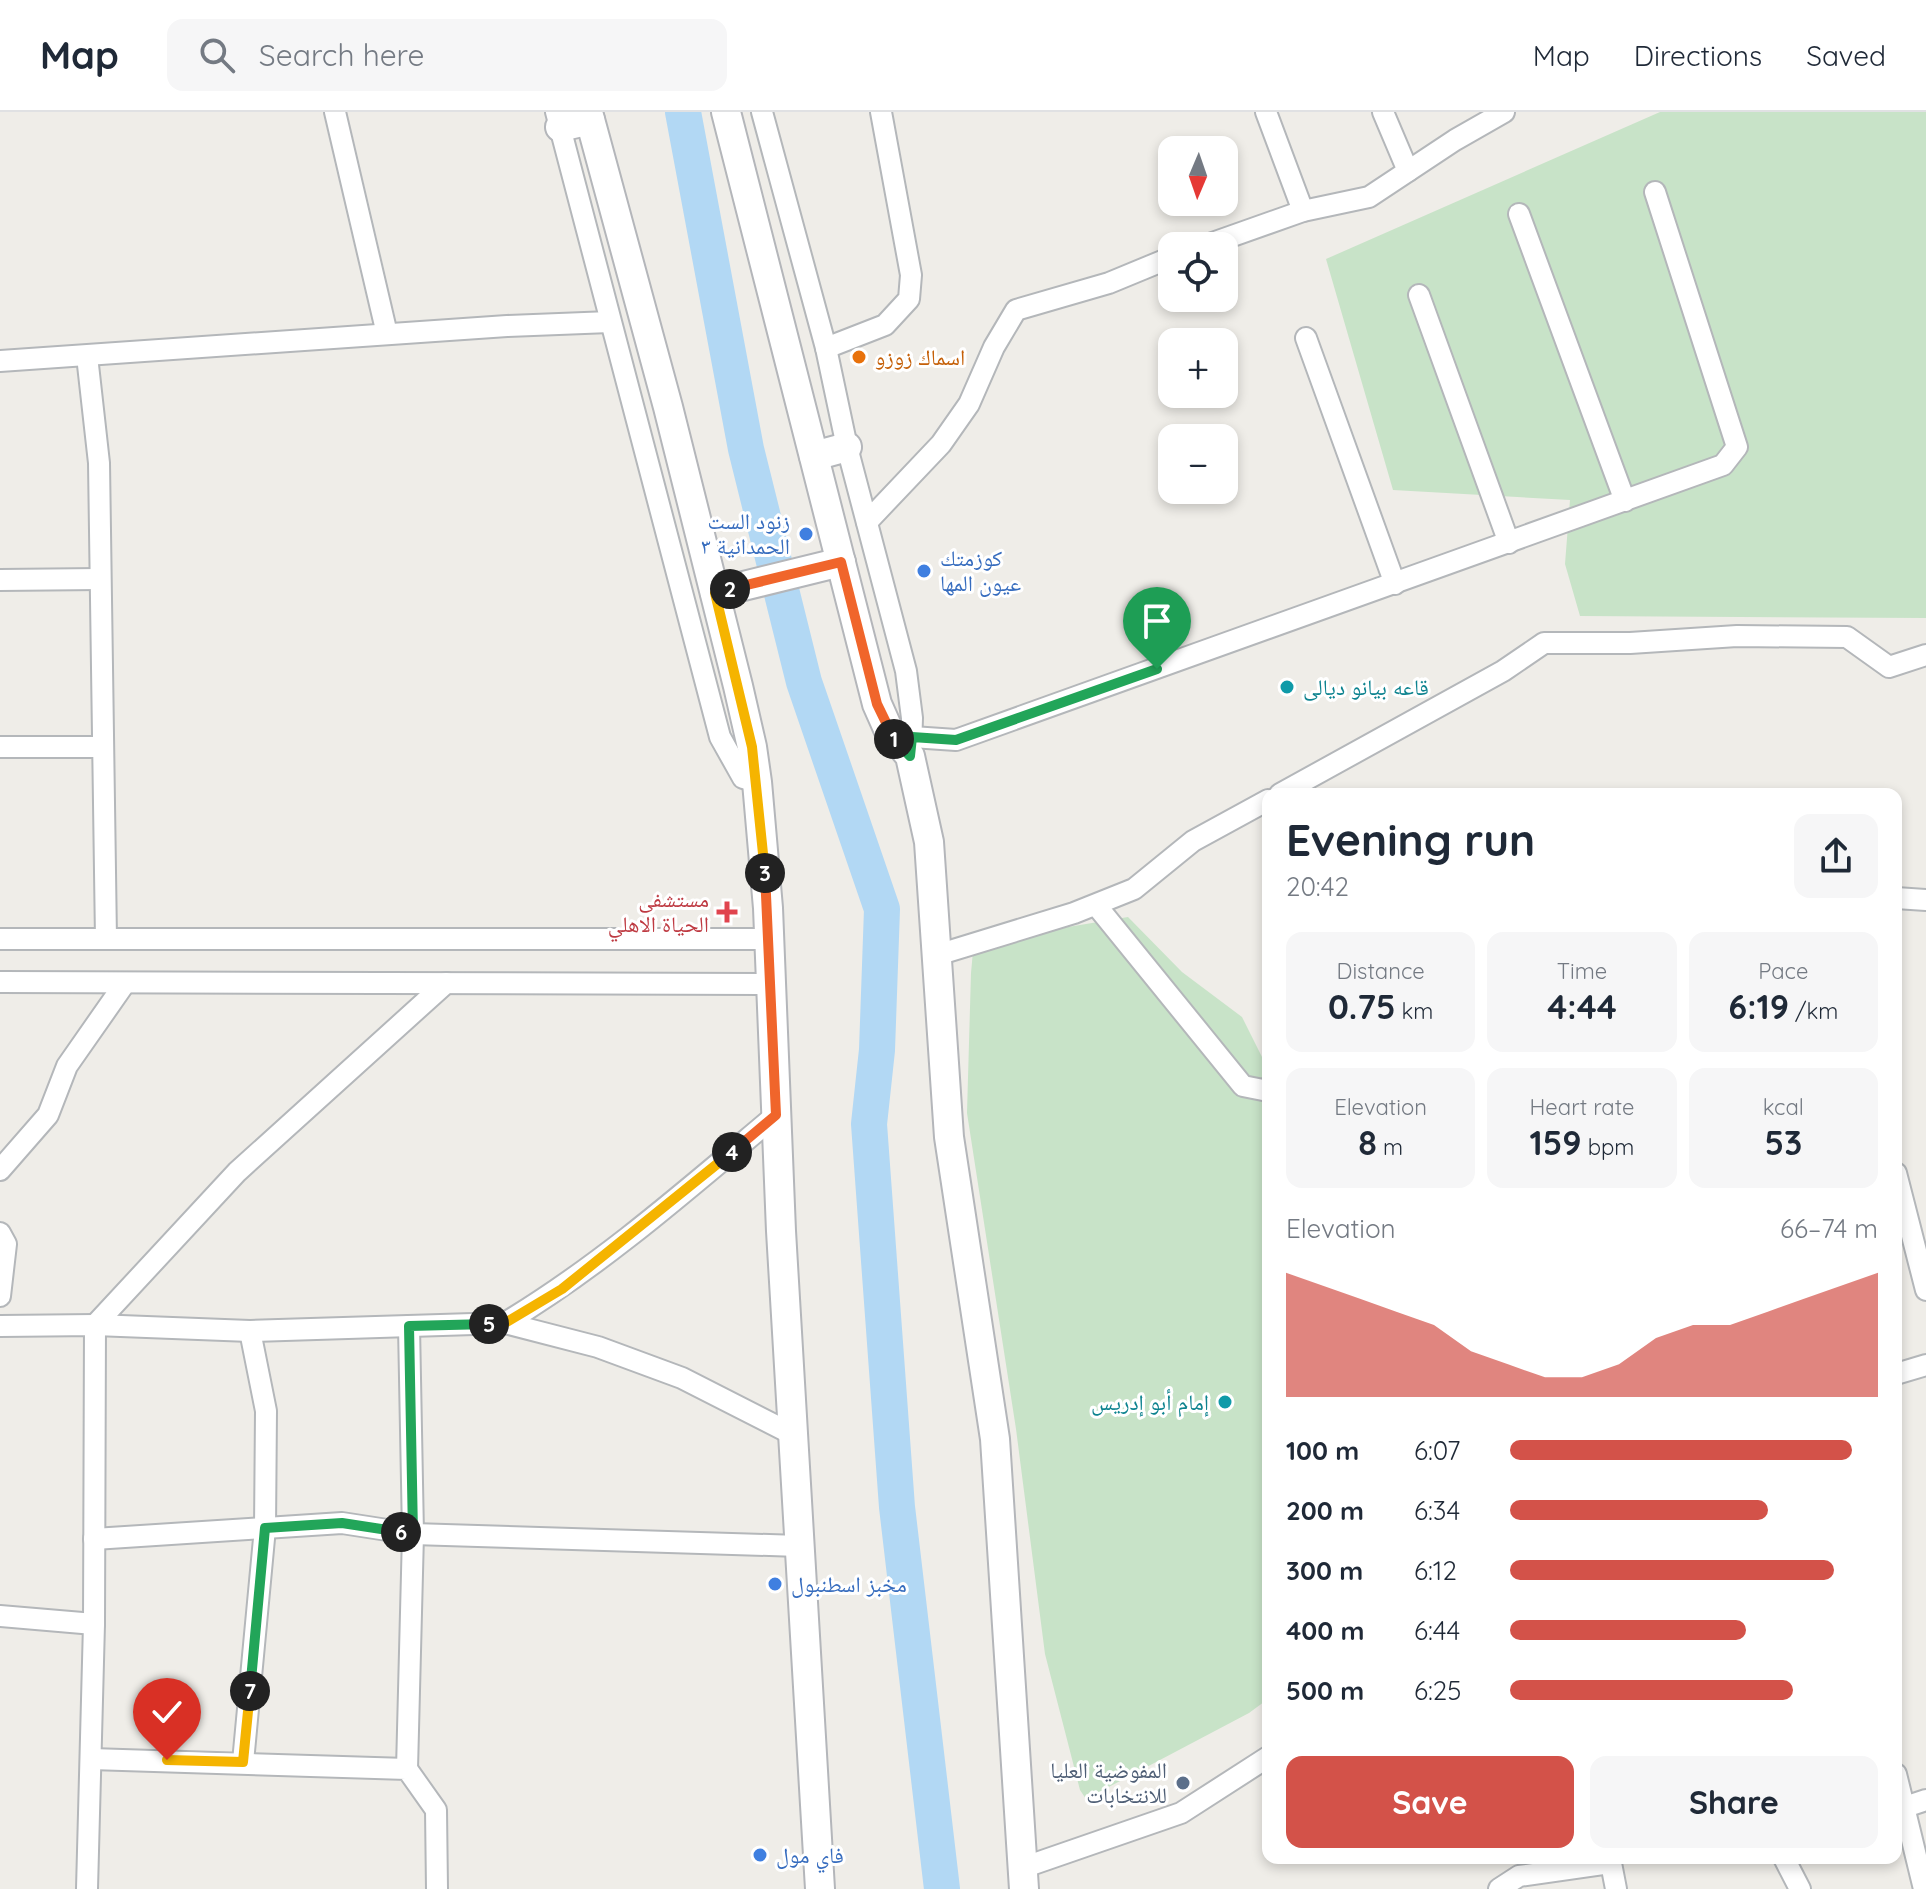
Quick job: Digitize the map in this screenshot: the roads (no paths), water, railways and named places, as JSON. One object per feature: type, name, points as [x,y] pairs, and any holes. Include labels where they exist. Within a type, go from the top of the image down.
[{"type":"street","points":[[335,112],[387,334]]},
{"type":"street","points":[[726,112],[882,718],[898,744],[911,747],[956,740],[1723,465],[1737,447],[1655,192]]},
{"type":"street","points":[[762,112],[826,348],[847,447],[910,694],[911,747],[929,842],[949,1137],[995,1439],[1023,1878],[1181,1813],[1262,1761]]},
{"type":"street","points":[[826,348],[885,325],[909,299],[911,275],[881,112]]},
{"type":"street","points":[[1266,112],[1303,211]]},
{"type":"street","points":[[1383,112],[1408,171]]},
{"type":"street","points":[[1238,234],[1303,211],[1369,197],[1504,112]]},
{"type":"street","points":[[757,782],[743,778],[720,737],[558,120],[589,116],[668,407],[752,747],[757,782],[769,939],[792,1434],[820,1889]]},
{"type":"street","points":[[1519,214],[1625,501]]},
{"type":"street","points":[[867,522],[941,444],[969,404],[994,347],[1016,310],[1109,283],[1158,263]]},
{"type":"street","points":[[1419,295],[1509,543]]},
{"type":"street","points":[[0,361],[610,322]]},
{"type":"street","points":[[1306,338],[1395,584]]},
{"type":"street","points":[[87,356],[99,463],[106,939]]},
{"type":"street","points":[[814,456],[847,447]]},
{"type":"street","points":[[715,593],[841,562]]},
{"type":"street","points":[[0,580],[100,579]]},
{"type":"street","points":[[1291,788],[1503,671],[1544,643],[1630,643],[1737,636],[1847,637],[1889,667],[1926,655]]},
{"type":"street","points":[[0,747],[103,747]]},
{"type":"street","points":[[937,955],[1096,905],[1134,889],[1193,841],[1262,803]]},
{"type":"street","points":[[1902,898],[1926,900]]},
{"type":"street","points":[[1096,905],[1243,1086],[1262,1090]]},
{"type":"street","points":[[0,939],[769,939]]},
{"type":"street","points":[[0,982],[771,984]]},
{"type":"street","points":[[0,1170],[48,1115],[67,1066],[125,983]]},
{"type":"street","points":[[87,1889],[94,1624],[95,1325],[237,1172],[446,983]]},
{"type":"street","points":[[505,1323],[562,1289],[776,1115]]},
{"type":"street","points":[[1902,1196],[1926,1290]]},
{"type":"street","points":[[0,1233],[6,1244],[0,1296]]},
{"type":"street","points":[[0,1326],[95,1325],[250,1331],[505,1323],[598,1347],[682,1378],[792,1434]]},
{"type":"street","points":[[409,1326],[413,1534],[407,1769],[436,1810],[437,1889]]},
{"type":"street","points":[[243,1762],[265,1528],[266,1411],[250,1331]]},
{"type":"street","points":[[1902,1372],[1926,1365]]},
{"type":"street","points":[[94,1539],[342,1523],[413,1534],[799,1546]]},
{"type":"street","points":[[0,1616],[94,1624]]},
{"type":"street","points":[[91,1759],[407,1769]]},
{"type":"street","points":[[1902,1807],[1926,1800]]},
{"type":"street","points":[[1902,1815],[1924,1889]]},
{"type":"street","points":[[1499,1889],[1593,1864]]},
{"type":"street","points":[[1611,1864],[1616,1889]]},
{"type":"street","points":[[1787,1864],[1800,1889]]},
{"type":"waterway","points":[[683,112],[746,449],[804,682],[882,909],[877,1050],[869,1124],[897,1507],[942,1889]]},
{"type":"place","name":"اسماك زوزو","points":[[859,357]]},
{"type":"place","name":"زنود الست الحمدانية ٣","points":[[806,534]]},
{"type":"place","name":"كوزمتك عيون المها","points":[[924,571]]},
{"type":"place","name":"قاعه بيانو ديالى","points":[[1287,687]]},
{"type":"place","name":"مستشفى الحياة الاهلي","points":[[727,912]]},
{"type":"place","name":"إمام أبو إدريس","points":[[1225,1402]]},
{"type":"place","name":"مخبز اسطنبول","points":[[775,1584]]},
{"type":"place","name":"المفوضية العليا للانتخابات","points":[[1183,1783]]},
{"type":"place","name":"فاي مول","points":[[760,1855]]}]
